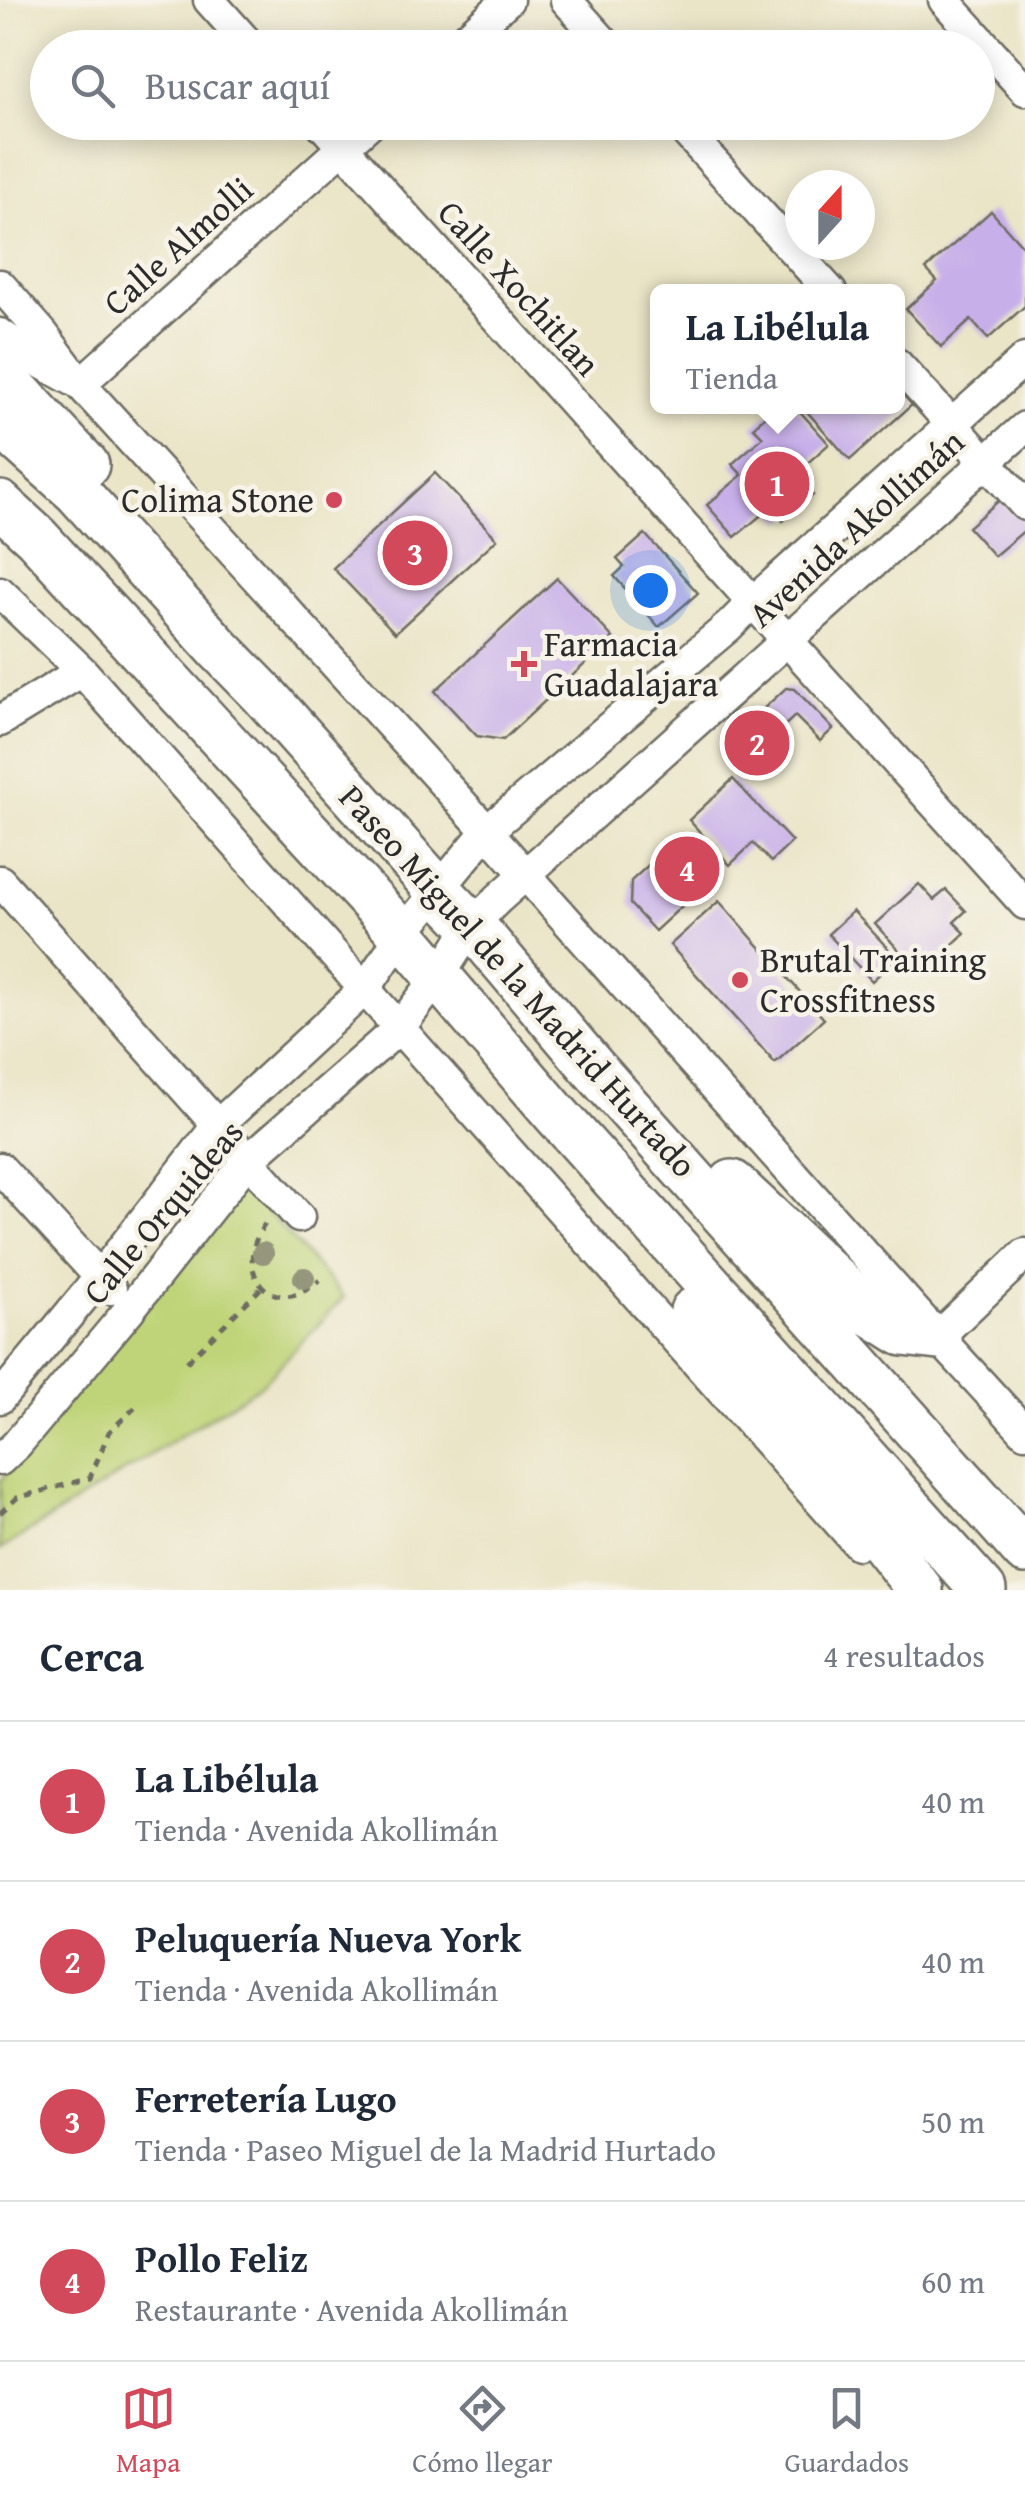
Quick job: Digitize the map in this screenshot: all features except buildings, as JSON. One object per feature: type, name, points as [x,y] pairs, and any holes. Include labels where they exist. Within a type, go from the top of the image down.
[{"type":"highway","points":[[0,373],[124,506],[218,648]]},
{"type":"highway","name":"Paseo Miguel de la Madrid Hurtado","points":[[0,423],[76,491],[263,694],[1025,1550]]},
{"type":"highway","name":"Paseo Miguel de la Madrid Hurtado","points":[[0,504],[402,934],[554,1112],[983,1590]]},
{"type":"highway","points":[[593,1068],[646,1098],[871,1312],[903,1333],[938,1337]]},
{"type":"highway","points":[[554,1112],[614,1208],[920,1590]]},
{"type":"street","points":[[209,0],[236,30]]},
{"type":"street","points":[[475,30],[508,0]]},
{"type":"street","points":[[566,0],[593,30]]},
{"type":"street","points":[[944,0],[971,30]]},
{"type":"street","points":[[995,57],[1025,90]]},
{"type":"street","name":"Calle Xochitlan","points":[[336,140],[1025,904]]},
{"type":"street","name":"Calle Almolli","points":[[80,384],[352,140]]},
{"type":"street","points":[[694,140],[824,284]]},
{"type":"street","points":[[0,286],[80,384],[1025,1432]]},
{"type":"street","points":[[0,334],[80,384]]},
{"type":"street","name":"Avenida Akollimán","points":[[402,934],[486,830],[729,626],[1025,359]]},
{"type":"street","points":[[905,373],[1025,504]]},
{"type":"street","name":"Avenida Akollimán","points":[[438,976],[472,925],[1025,427]]},
{"type":"street","points":[[0,592],[82,671],[900,1590]]},
{"type":"street","points":[[0,721],[82,671]]},
{"type":"street","points":[[0,882],[299,1217]]},
{"type":"street","name":"Calle Orquideas","points":[[0,1398],[218,1126],[366,989],[402,934]]},
{"type":"street","name":"Calle Orquideas","points":[[0,1460],[130,1309],[248,1160],[399,1028],[438,976]]},
{"type":"street","points":[[0,1168],[130,1309]]},
{"type":"street","points":[[938,1337],[1025,1254]]},
{"type":"path","points":[[267,1222],[256,1237],[252,1254],[253,1272],[262,1287],[280,1296],[295,1296],[320,1280]]},
{"type":"path","points":[[187,1362],[262,1287]]},
{"type":"path","points":[[0,1512],[17,1498],[90,1478],[109,1432],[140,1404]]},
{"type":"green space","points":[[243,1185],[344,1297],[261,1385],[0,1550],[0,1481]]},
{"type":"place","name":"La Libélula","points":[[777,484]]},
{"type":"place","name":"Colima Stone","points":[[334,500]]},
{"type":"place","name":"Ferretería Lugo","points":[[415,553]]},
{"type":"place","name":"Farmacia Guadalajara","points":[[524,664]]},
{"type":"place","name":"Peluquería Nueva York","points":[[757,743]]},
{"type":"place","name":"Pollo Feliz","points":[[687,869]]},
{"type":"place","name":"Brutal Training Crossfitness","points":[[740,980]]}]
